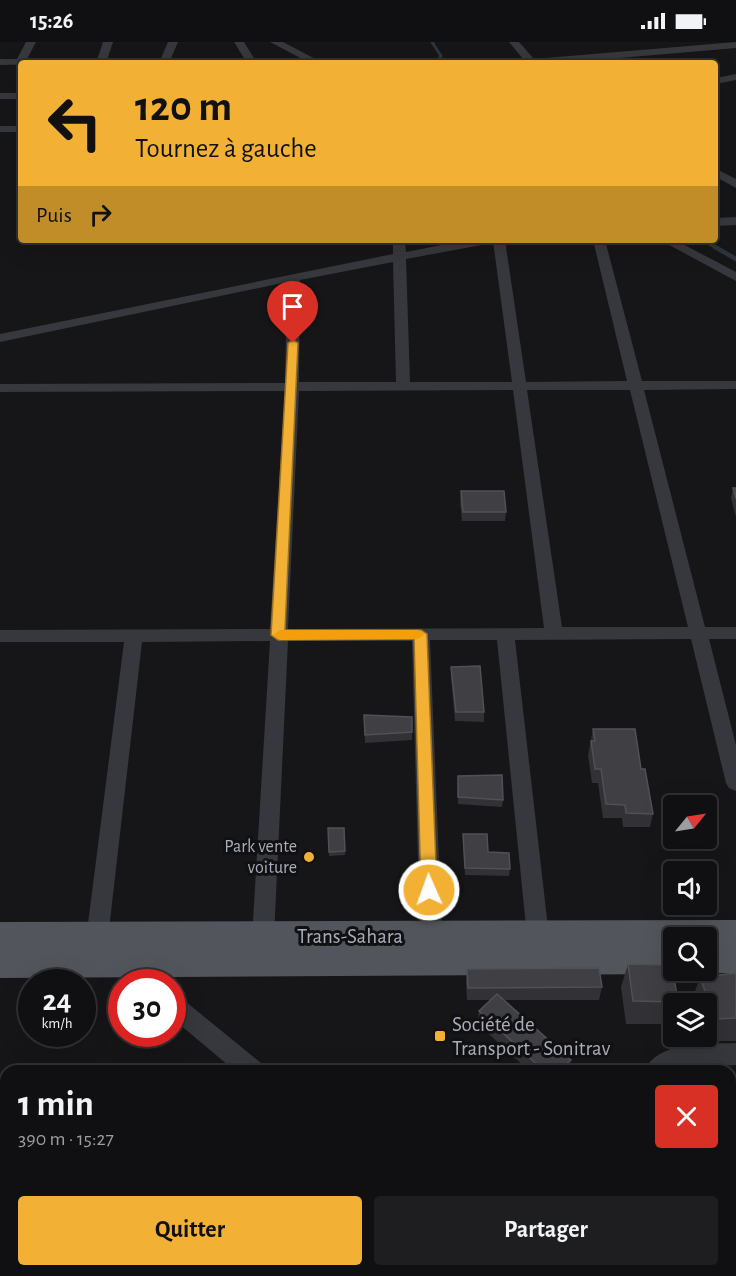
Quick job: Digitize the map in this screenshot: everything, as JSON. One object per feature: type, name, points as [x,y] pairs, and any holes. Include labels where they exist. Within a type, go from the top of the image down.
[{"type":"main road","name":"Trans-Sahara","points":[[0,937],[115,961],[263,937],[736,935]]},
{"type":"main road","name":"Trans-Sahara","points":[[0,963],[663,958]]},
{"type":"main road","points":[[717,958],[736,958]]},
{"type":"street","points":[[22,60],[31,42]]},
{"type":"street","points":[[102,60],[108,42]]},
{"type":"street","points":[[165,60],[173,42]]},
{"type":"street","points":[[239,42],[250,60]]},
{"type":"street","points":[[274,42],[312,60]]},
{"type":"street","points":[[514,42],[528,60]]},
{"type":"street","points":[[562,60],[736,45]]},
{"type":"street","points":[[648,52],[662,60]]},
{"type":"street","points":[[0,62],[18,62]]},
{"type":"street","points":[[718,81],[736,77]]},
{"type":"street","points":[[0,96],[18,96]]},
{"type":"street","points":[[0,129],[18,129]]},
{"type":"street","points":[[725,174],[736,184]]},
{"type":"street","points":[[718,222],[736,221]]},
{"type":"street","points":[[399,243],[403,387]]},
{"type":"street","points":[[0,339],[294,277],[472,243]]},
{"type":"street","points":[[499,243],[554,634]]},
{"type":"street","points":[[599,243],[736,783]]},
{"type":"street","points":[[672,243],[736,277]]},
{"type":"street","points":[[263,937],[292,388],[294,277]]},
{"type":"street","points":[[0,388],[736,385]]},
{"type":"street","points":[[0,636],[736,633]]},
{"type":"street","points":[[421,634],[430,936]]},
{"type":"street","points":[[505,634],[538,936]]},
{"type":"street","points":[[115,961],[134,636]]},
{"type":"street","points":[[186,1016],[246,1065]]},
{"type":"street","points":[[666,1065],[680,1056],[736,1054]]},
{"type":"building","points":[[461,491],[504,491],[506,512],[463,512]]},
{"type":"building","points":[[480,666],[484,712],[456,712],[451,667]]},
{"type":"building","points":[[364,715],[412,717],[412,732],[365,735]]},
{"type":"building","points":[[593,729],[635,729],[641,769],[645,769],[653,814],[626,813],[625,805],[606,804],[601,769],[595,769],[591,741],[595,741]]},
{"type":"building","points":[[502,775],[503,800],[458,797],[458,776]]},
{"type":"building","points":[[328,828],[344,828],[345,851],[329,852]]},
{"type":"building","points":[[463,834],[487,834],[488,852],[509,853],[510,869],[465,868]]},
{"type":"building","points":[[628,964],[663,965],[663,981],[675,981],[677,993],[663,993],[663,1002],[633,1001]]},
{"type":"building","points":[[599,968],[602,987],[468,988],[467,969]]},
{"type":"building","points":[[736,973],[736,1018],[717,1019],[717,993],[706,993],[701,981],[717,981],[717,975]]},
{"type":"building","points":[[497,994],[571,1060],[566,1065],[538,1065],[479,1011]]},
{"type":"waterway","points":[[432,42],[441,56],[438,60]]},
{"type":"waterway","points":[[707,243],[718,249]]},
{"type":"waterway","points":[[715,247],[736,259]]},
{"type":"slow traffic","points":[[280,635],[418,634]]},
{"type":"place","name":"Park vente voiture","points":[[309,857]]},
{"type":"place","name":"Société de Transport - Sonitrav","points":[[440,1036]]},
{"type":"route","points":[[293,343],[278,635],[421,634],[429,890]]}]
